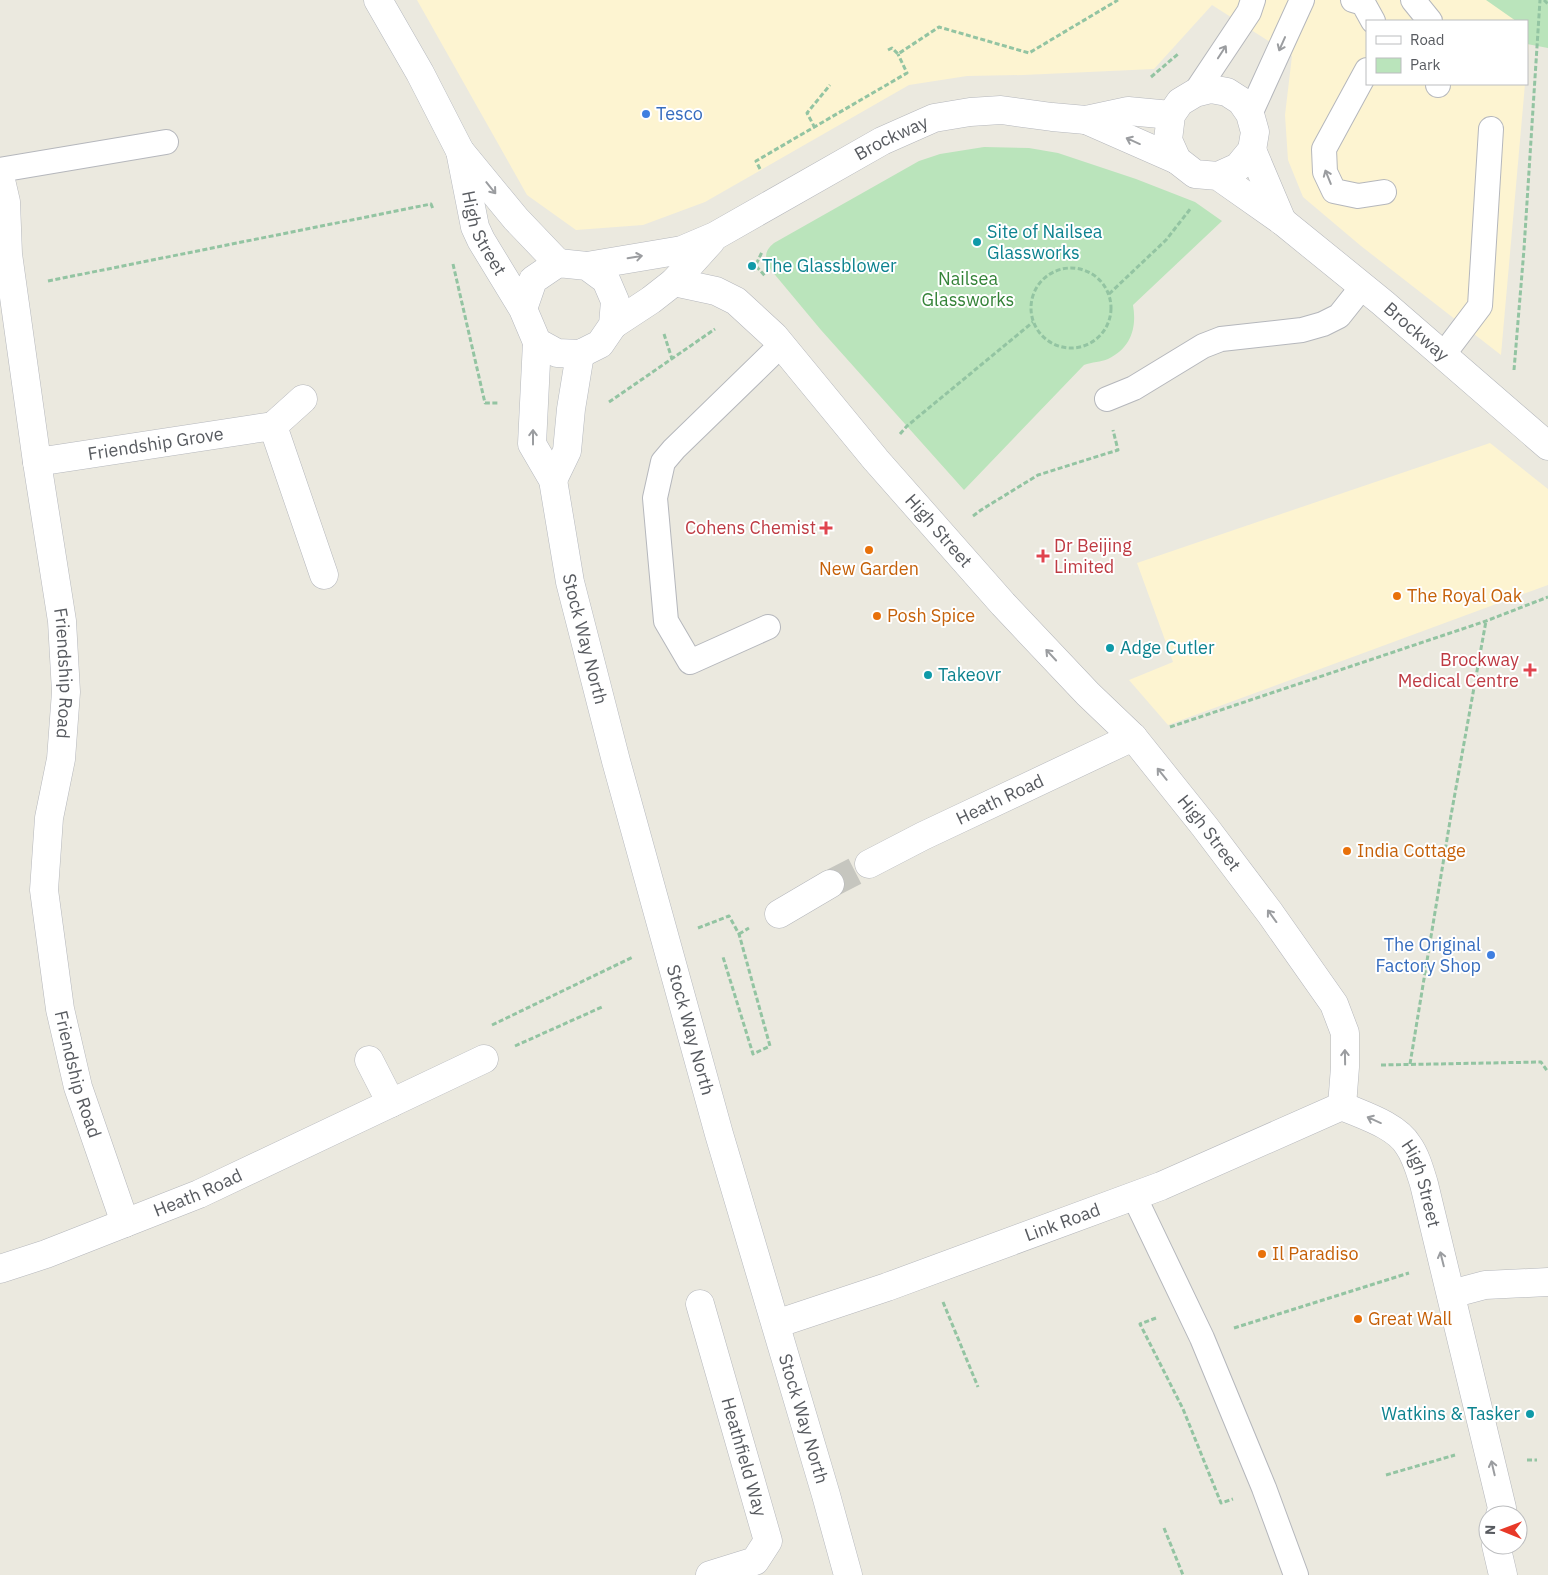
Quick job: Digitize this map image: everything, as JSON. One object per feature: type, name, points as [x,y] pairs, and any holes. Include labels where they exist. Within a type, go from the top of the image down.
[{"type":"street","name":"High Street","points":[[378,0],[420,73],[460,150],[516,219],[558,263]]},
{"type":"street","points":[[1177,160],[1168,140],[1171,115],[1180,102],[1195,93],[1211,90],[1227,92],[1241,101],[1250,114]]},
{"type":"street","name":"Brockway","points":[[587,266],[682,250],[715,236],[882,141],[934,118],[970,112],[1001,110],[1086,120],[1128,111],[1171,115]]},
{"type":"street","name":"Brockway","points":[[1250,114],[1255,132],[1252,150],[1282,221]]},
{"type":"street","name":"Brockway","points":[[1086,120],[1177,160],[1195,174],[1218,176],[1282,221],[1383,303],[1548,446]]},
{"type":"street","name":"High Street","points":[[460,150],[476,227],[481,240],[523,309]]},
{"type":"street","points":[[1218,176],[1238,168],[1252,150]]},
{"type":"street","name":"Friendship Road","points":[[0,176],[6,202],[4,255],[13,288],[37,462],[62,621],[66,692],[61,759],[49,818],[44,890],[60,1009],[78,1087],[125,1223]]},
{"type":"street","name":"Brockway","points":[[613,325],[674,282],[715,236]]},
{"type":"street","points":[[523,309],[532,280],[558,263],[587,266],[606,280],[615,302],[613,325],[600,344],[580,354],[557,354],[538,342]]},
{"type":"street","name":"High Street","points":[[674,282],[716,291],[736,301],[774,336],[876,460],[1003,604],[1088,694],[1133,737],[1264,905],[1334,1004],[1345,1034],[1346,1067],[1342,1106],[1382,1123],[1408,1143],[1424,1184],[1501,1505]]},
{"type":"street","name":"Stock Way North","points":[[523,309],[538,342],[532,444],[553,480],[570,582],[616,761],[719,1134],[848,1575]]},
{"type":"street","points":[[553,480],[567,450],[571,409],[580,354]]},
{"type":"street","points":[[303,399],[273,426],[324,575]]},
{"type":"street","name":"Friendship Grove","points":[[37,462],[273,426]]},
{"type":"street","name":"Heath Road","points":[[869,864],[923,836],[1133,737]]},
{"type":"street","points":[[779,914],[830,884]]},
{"type":"street","name":"Heath Road","points":[[0,1268],[46,1254],[199,1194],[484,1059]]},
{"type":"street","points":[[369,1060],[392,1103]]},
{"type":"street","name":"Link Road","points":[[776,1324],[887,1287],[1162,1186],[1342,1106]]},
{"type":"street","points":[[1451,1294],[1485,1285],[1548,1282]]},
{"type":"street","name":"Heathfield Way","points":[[700,1304],[768,1541],[755,1561],[710,1575]]},
{"type":"street","points":[[1498,1555],[1503,1575]]},
{"type":"lane","points":[[1195,93],[1249,12],[1254,0]]},
{"type":"lane","points":[[1250,114],[1302,0]]},
{"type":"lane","points":[[1354,0],[1363,3],[1372,20]]},
{"type":"lane","points":[[1413,0],[1429,20]]},
{"type":"lane","points":[[1366,72],[1324,149],[1325,172],[1334,191],[1358,196],[1384,192]]},
{"type":"lane","points":[[1444,355],[1480,306],[1491,129]]},
{"type":"lane","points":[[0,170],[166,142]]},
{"type":"lane","points":[[1106,399],[1134,388],[1203,346],[1221,339],[1302,330],[1323,324],[1339,316],[1362,287]]},
{"type":"lane","points":[[768,627],[690,662],[666,621],[655,498],[663,462],[781,345]]},
{"type":"lane","points":[[1134,1196],[1202,1338],[1264,1488],[1296,1575]]},
{"type":"path","points":[[888,50],[892,48],[898,54],[939,28],[1029,54],[1118,0]]},
{"type":"path","points":[[1507,369],[1513,374],[1525,239],[1540,0]]},
{"type":"path","points":[[1544,0],[1548,4]]},
{"type":"path","points":[[1145,82],[1183,50]]},
{"type":"path","points":[[815,128],[807,113],[830,85]]},
{"type":"path","points":[[1109,294],[1166,240],[1196,203]]},
{"type":"path","points":[[13,288],[431,204]]},
{"type":"path","points":[[750,279],[765,245]]},
{"type":"path","points":[[451,258],[484,403],[506,403]]},
{"type":"path","points":[[1076,267],[1089,271],[1100,280],[1109,294],[1112,305],[1110,319],[1106,328],[1097,339],[1084,346],[1071,348],[1057,346],[1049,342],[1038,332],[1033,322],[1031,305],[1034,291],[1042,279],[1062,268],[1076,267]]},
{"type":"path","points":[[876,460],[907,426],[1033,322]]},
{"type":"path","points":[[603,405],[721,325]]},
{"type":"path","points":[[661,327],[672,359]]},
{"type":"path","points":[[946,540],[981,510],[1038,475],[1118,450],[1106,399]]},
{"type":"path","points":[[1133,737],[1181,724],[1486,621],[1548,597]]},
{"type":"path","points":[[1410,1064],[1450,821],[1486,621]]},
{"type":"path","points":[[602,1007],[484,1059],[477,1032],[666,941],[729,916],[739,934],[770,1046],[753,1054],[724,957]]},
{"type":"path","points":[[1346,1067],[1541,1062],[1548,1072]]},
{"type":"path","points":[[1202,1338],[1443,1262]]},
{"type":"path","points":[[930,1271],[978,1387]]},
{"type":"path","points":[[1140,1324],[1182,1409],[1221,1503]]},
{"type":"path","points":[[1386,1475],[1488,1446]]},
{"type":"path","points":[[1164,1528],[1183,1575]]},
{"type":"shaded area","points":[[417,0],[1516,0],[1532,11],[1528,56],[1528,20],[1366,20],[1366,85],[1525,85],[1501,355],[1361,246],[1303,197],[1288,160],[1285,115],[1292,56],[1212,5],[1154,69],[967,76],[909,85],[705,202],[643,225],[576,230],[527,195]]},
{"type":"shaded area","points":[[1490,443],[1548,489],[1548,585],[1168,725],[1129,680],[1173,662],[1137,563]]},
{"type":"green space","points":[[1486,0],[1548,0],[1548,48],[1528,44],[1528,20],[1515,20]]},
{"type":"green space","name":"Nailsea Glassworks","points":[[984,147],[1029,148],[1058,153],[1136,179],[1195,202],[1222,221],[1133,305],[1133,329],[1131,336],[1122,349],[1108,359],[1084,365],[964,490],[821,330],[771,270],[766,256],[768,249],[774,243],[919,161],[940,154]]},
{"type":"tunnel","points":[[830,884],[869,864]]},
{"type":"place","name":"Tesco","points":[[646,114]]},
{"type":"place","name":"Site of Nailsea Glassworks","points":[[977,242]]},
{"type":"place","name":"The Glassblower","points":[[752,266]]},
{"type":"place","name":"Cohens Chemist","points":[[826,528]]},
{"type":"place","name":"New Garden","points":[[869,550]]},
{"type":"place","name":"Dr Beijing Limited","points":[[1043,556]]},
{"type":"place","name":"The Royal Oak","points":[[1397,596]]},
{"type":"place","name":"Posh Spice","points":[[877,616]]},
{"type":"place","name":"Adge Cutler","points":[[1110,648]]},
{"type":"place","name":"Brockway Medical Centre","points":[[1530,670]]},
{"type":"place","name":"Takeovr","points":[[928,675]]},
{"type":"place","name":"India Cottage","points":[[1347,851]]},
{"type":"place","name":"The Original Factory Shop","points":[[1491,955]]},
{"type":"place","name":"Il Paradiso","points":[[1262,1254]]},
{"type":"place","name":"Great Wall","points":[[1358,1319]]},
{"type":"place","name":"Watkins & Tasker","points":[[1530,1414]]}]
